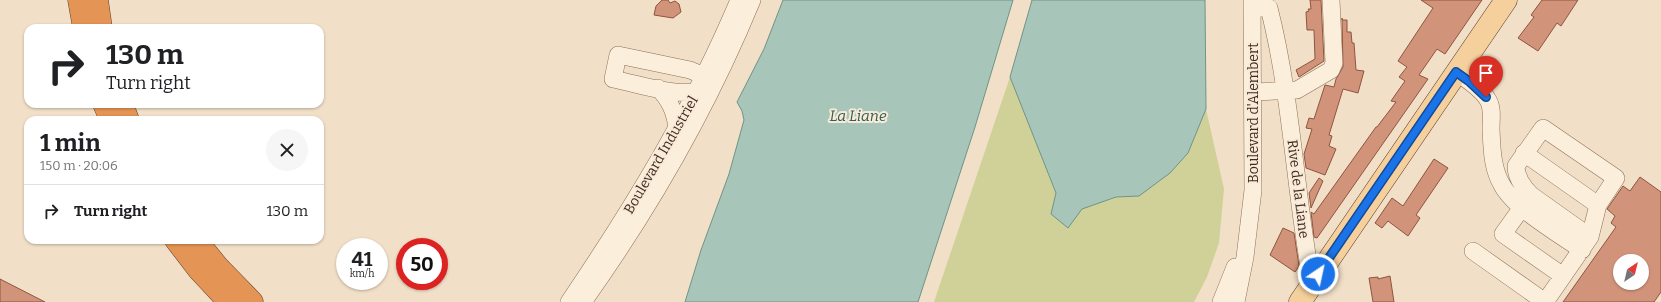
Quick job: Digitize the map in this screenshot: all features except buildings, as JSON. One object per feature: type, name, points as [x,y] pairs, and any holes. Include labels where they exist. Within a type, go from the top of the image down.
[{"type":"highway","points":[[79,0],[83,24]]},
{"type":"highway","points":[[97,0],[100,24]]},
{"type":"highway","points":[[186,244],[213,274],[252,302]]},
{"type":"highway","points":[[213,274],[229,302]]},
{"type":"main road","points":[[1303,297],[1506,0]]},
{"type":"street","name":"Boulevard Industriel","points":[[569,302],[626,215],[677,128],[707,84],[739,0]]},
{"type":"street","name":"Boulevard Industriel","points":[[584,302],[652,198],[707,84],[752,0]]},
{"type":"street","points":[[1253,92],[1285,91],[1302,88],[1330,72],[1334,63],[1331,0]]},
{"type":"street","name":"Rive de la Liane","points":[[1252,4],[1269,8],[1285,91],[1289,118],[1303,297]]},
{"type":"street","name":"Boulevard d'Alembert","points":[[1236,302],[1246,257],[1253,190],[1252,4]]},
{"type":"street","points":[[618,55],[682,68],[707,84],[658,88],[614,78],[618,55]]},
{"type":"street","points":[[1456,72],[1477,88],[1489,101],[1491,110],[1492,149],[1495,171],[1506,193],[1526,201],[1586,244]]},
{"type":"street","points":[[658,88],[670,103],[676,117],[677,128]]},
{"type":"street","points":[[1473,251],[1545,302],[1586,244],[1598,205],[1616,178],[1542,128],[1516,166],[1516,171],[1524,189],[1526,201],[1503,234],[1563,276]]},
{"type":"street","points":[[1524,153],[1598,205]]},
{"type":"street","name":"Boulevard d'Alembert","points":[[1221,302],[1250,225]]},
{"type":"green space","points":[[1010,77],[1056,193],[1051,214],[1081,209],[1116,197],[1139,196],[1188,153],[1206,109],[1224,189],[1219,243],[1207,277],[1194,302],[934,302]]},
{"type":"water","name":"La Liane","points":[[783,0],[1013,0],[975,127],[918,302],[685,302],[701,250],[729,174],[744,120],[742,111],[737,102],[764,49]]},
{"type":"water","points":[[1032,0],[1205,0],[1206,109],[1188,153],[1170,173],[1139,196],[1116,197],[1082,209],[1068,228],[1051,214],[1056,193],[1010,77]]},
{"type":"route","points":[[1318,274],[1456,72],[1470,82],[1486,97]]}]
